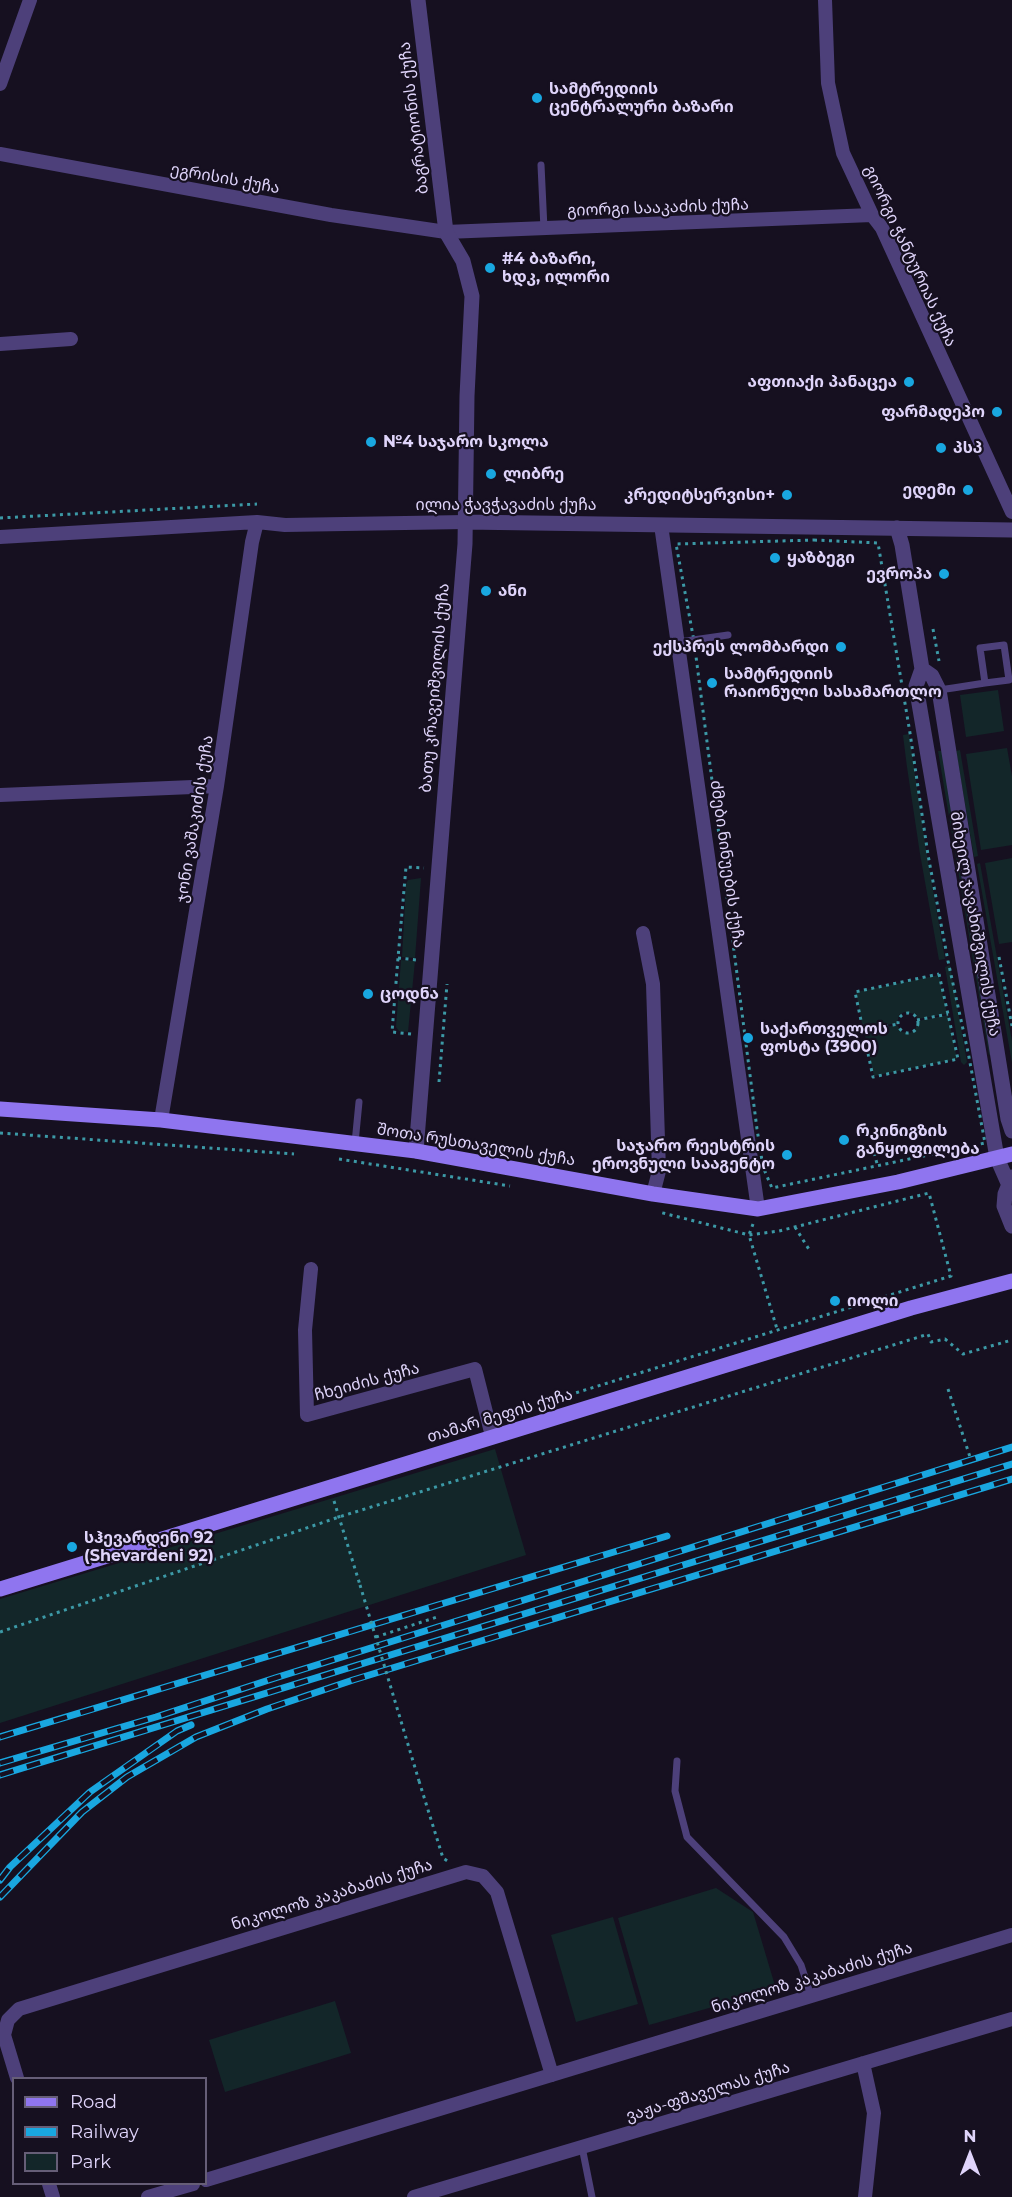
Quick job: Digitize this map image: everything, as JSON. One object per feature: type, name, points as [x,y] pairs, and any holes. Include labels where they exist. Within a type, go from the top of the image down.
[{"type":"main road","name":"შოთა რუსთაველის ქუჩა","points":[[0,1109],[161,1120],[416,1151],[653,1194],[759,1209],[898,1182],[1012,1154]]},
{"type":"main road","name":"თამარ მეფის ქუჩა","points":[[0,1589],[911,1308],[1012,1281]]},
{"type":"street","points":[[0,84],[30,0]]},
{"type":"street","name":"ბაგრატიონის ქუჩა","points":[[418,0],[446,232]]},
{"type":"street","name":"გიორგი ჭანტურიას ქუჩა","points":[[825,0],[828,83],[843,153],[872,215],[882,228],[1012,512]]},
{"type":"street","name":"ეგრისის ქუჩა","points":[[0,154],[331,215],[446,232]]},
{"type":"street","name":"გიორგი სააკაძის ქუჩა","points":[[446,232],[872,215]]},
{"type":"street","name":"ბათუ კრავეიშვილის ქუჩა","points":[[416,1151],[465,544],[467,396],[472,297],[463,261],[446,232]]},
{"type":"street","points":[[0,344],[71,339]]},
{"type":"street","name":"ილია ჭავჭავაძის ქუჩა","points":[[0,537],[257,522],[285,525],[465,522],[1012,530]]},
{"type":"street","name":"ჯონი ვაშაკიძის ქუჩა","points":[[161,1120],[217,786],[252,542],[257,522]]},
{"type":"street","name":"ძმები ნინუების ქუჩა","points":[[661,525],[759,1209]]},
{"type":"street","name":"მიხეილ ჯავახიშვილის ქუჩა","points":[[897,528],[902,545],[922,669],[916,686],[997,1158],[1010,1180]]},
{"type":"street","name":"მიხეილ ჯავახიშვილის ქუჩა","points":[[922,669],[932,676],[939,690],[1008,1119],[1012,1131]]},
{"type":"street","points":[[0,795],[217,786]]},
{"type":"street","points":[[643,933],[653,984],[658,1171],[653,1194]]},
{"type":"street","points":[[1010,1180],[1004,1206],[1012,1227]]},
{"type":"street","name":"ჩხეიძის ქუჩა","points":[[311,1269],[305,1330],[307,1415],[475,1370],[492,1436]]},
{"type":"street","name":"ნიკოლოზ კაკაბაძის ქუჩა","points":[[16,2077],[4,2035],[8,2020],[19,2009],[466,1872],[483,1876],[497,1892],[552,2074]]},
{"type":"street","name":"ნიკოლოზ კაკაბაძის ქუჩა","points":[[207,2180],[1012,1935]]},
{"type":"street","name":"ვაჟა-ფშაველას ქუჩა","points":[[414,2197],[1012,2019]]},
{"type":"street","points":[[863,2064],[874,2113],[865,2197]]},
{"type":"street","points":[[148,2197],[190,2185]]},
{"type":"lane","points":[[541,165],[544,229]]},
{"type":"lane","points":[[679,642],[728,635]]},
{"type":"lane","points":[[939,690],[1009,680],[1004,645],[980,648],[985,683]]},
{"type":"lane","points":[[355,1143],[359,1102]]},
{"type":"lane","points":[[677,1761],[675,1791],[687,1837],[784,1937],[801,1965],[811,1996]]},
{"type":"lane","points":[[582,2147],[592,2197]]},
{"type":"path","points":[[0,518],[95,511],[257,504]]},
{"type":"path","points":[[814,540],[878,543],[928,855],[953,977],[984,1143],[772,1188],[763,1167],[757,1129],[694,641],[676,544],[814,540]]},
{"type":"path","points":[[931,620],[940,664]]},
{"type":"path","points":[[412,1035],[392,1032],[398,958],[406,867],[426,868]]},
{"type":"path","points":[[998,948],[1012,1026]]},
{"type":"path","points":[[398,958],[417,960]]},
{"type":"path","points":[[939,974],[941,980],[958,1059],[873,1077],[855,992],[939,974]]},
{"type":"path","points":[[941,980],[953,977]]},
{"type":"path","points":[[908,1013],[917,1020],[915,1029],[909,1032],[903,1031],[898,1024],[899,1017],[908,1013]]},
{"type":"path","points":[[917,1020],[948,1014]]},
{"type":"path","points":[[863,1030],[898,1024]]},
{"type":"path","points":[[0,1133],[297,1154]]},
{"type":"path","points":[[874,1153],[878,1167]]},
{"type":"path","points":[[329,1157],[512,1186]]},
{"type":"path","points":[[565,1397],[951,1276],[929,1193],[795,1227],[749,1235],[659,1212]]},
{"type":"path","points":[[759,1209],[749,1235],[783,1348]]},
{"type":"path","points":[[795,1227],[810,1251]]},
{"type":"path","points":[[0,1632],[339,1517],[919,1337],[928,1335],[931,1342],[945,1339],[963,1354],[1012,1340]]},
{"type":"path","points":[[948,1389],[970,1456]]},
{"type":"path","points":[[330,1487],[443,1858]]},
{"type":"path","points":[[376,1637],[437,1617]]},
{"type":"green space","points":[[998,690],[1004,731],[966,737],[960,695]]},
{"type":"green space","points":[[909,734],[945,959],[939,960],[907,767],[903,735]]},
{"type":"green space","points":[[1007,748],[1012,776],[1012,845],[981,850],[966,754]]},
{"type":"green space","points":[[960,750],[978,856],[974,857],[956,751]]},
{"type":"green space","points":[[938,751],[942,751],[993,1054],[989,1055]]},
{"type":"green space","points":[[1012,858],[1012,942],[999,944],[985,863]]},
{"type":"green space","points":[[980,863],[1012,1041],[1012,1063],[977,864]]},
{"type":"green space","points":[[421,878],[415,958],[402,957],[406,884],[408,880]]},
{"type":"green space","points":[[401,960],[415,961],[408,1032],[399,1031],[396,1027]]},
{"type":"green space","points":[[950,965],[967,1062],[964,1065],[961,1062],[945,967]]},
{"type":"green space","points":[[939,975],[947,1014],[918,1019],[915,1014],[904,1012],[899,1015],[897,1023],[863,1029],[856,992]]},
{"type":"green space","points":[[948,1015],[957,1059],[874,1076],[864,1031],[897,1025],[902,1032],[910,1033],[915,1030],[918,1021]]},
{"type":"green space","points":[[495,1449],[526,1555],[0,1723],[0,1599]]},
{"type":"green space","points":[[716,1888],[753,1912],[776,1989],[649,2025],[618,1918]]},
{"type":"green space","points":[[613,1917],[638,2004],[576,2022],[551,1935]]},
{"type":"green space","points":[[335,2001],[351,2053],[225,2092],[209,2040]]},
{"type":"railway","points":[[0,1763],[156,1717],[1012,1447]]},
{"type":"railway","points":[[0,1775],[1012,1464]]},
{"type":"railway","points":[[0,1897],[82,1812],[127,1777],[196,1737],[267,1709],[353,1680],[1012,1479]]},
{"type":"railway","points":[[0,1737],[667,1536]]},
{"type":"railway","points":[[0,1880],[10,1867],[90,1792],[177,1731],[191,1725]]},
{"type":"place","name":"სამტრედიის ცენტრალური ბაზარი","points":[[537,98]]},
{"type":"place","name":"#4 ბაზარი, ხდკ, ილორი","points":[[490,268]]},
{"type":"place","name":"აფთიაქი პანაცეა","points":[[909,382]]},
{"type":"place","name":"ფარმადეპო","points":[[997,412]]},
{"type":"place","name":"№4 საჯარო სკოლა","points":[[371,442]]},
{"type":"place","name":"პსპ","points":[[941,448]]},
{"type":"place","name":"ლიბრე","points":[[491,474]]},
{"type":"place","name":"ედემი","points":[[968,490]]},
{"type":"place","name":"კრედიტსერვისი+","points":[[787,495]]},
{"type":"place","name":"ყაზბეგი","points":[[775,558]]},
{"type":"place","name":"ევროპა","points":[[944,574]]},
{"type":"place","name":"ანი","points":[[486,591]]},
{"type":"place","name":"ექსპრეს ლომბარდი","points":[[841,647]]},
{"type":"place","name":"სამტრედიის რაიონული სასამართლო","points":[[712,683]]},
{"type":"place","name":"ცოდნა","points":[[368,994]]},
{"type":"place","name":"საქართველოს ფოსტა (3900)","points":[[748,1038]]},
{"type":"place","name":"რკინიგზის განყოფილება","points":[[844,1140]]},
{"type":"place","name":"საჯარო რეესტრის ეროვნული სააგენტო","points":[[787,1155]]},
{"type":"place","name":"იოლი","points":[[835,1301]]},
{"type":"place","name":"სჰევარდენი 92 (Shevardeni 92)","points":[[72,1547]]}]
